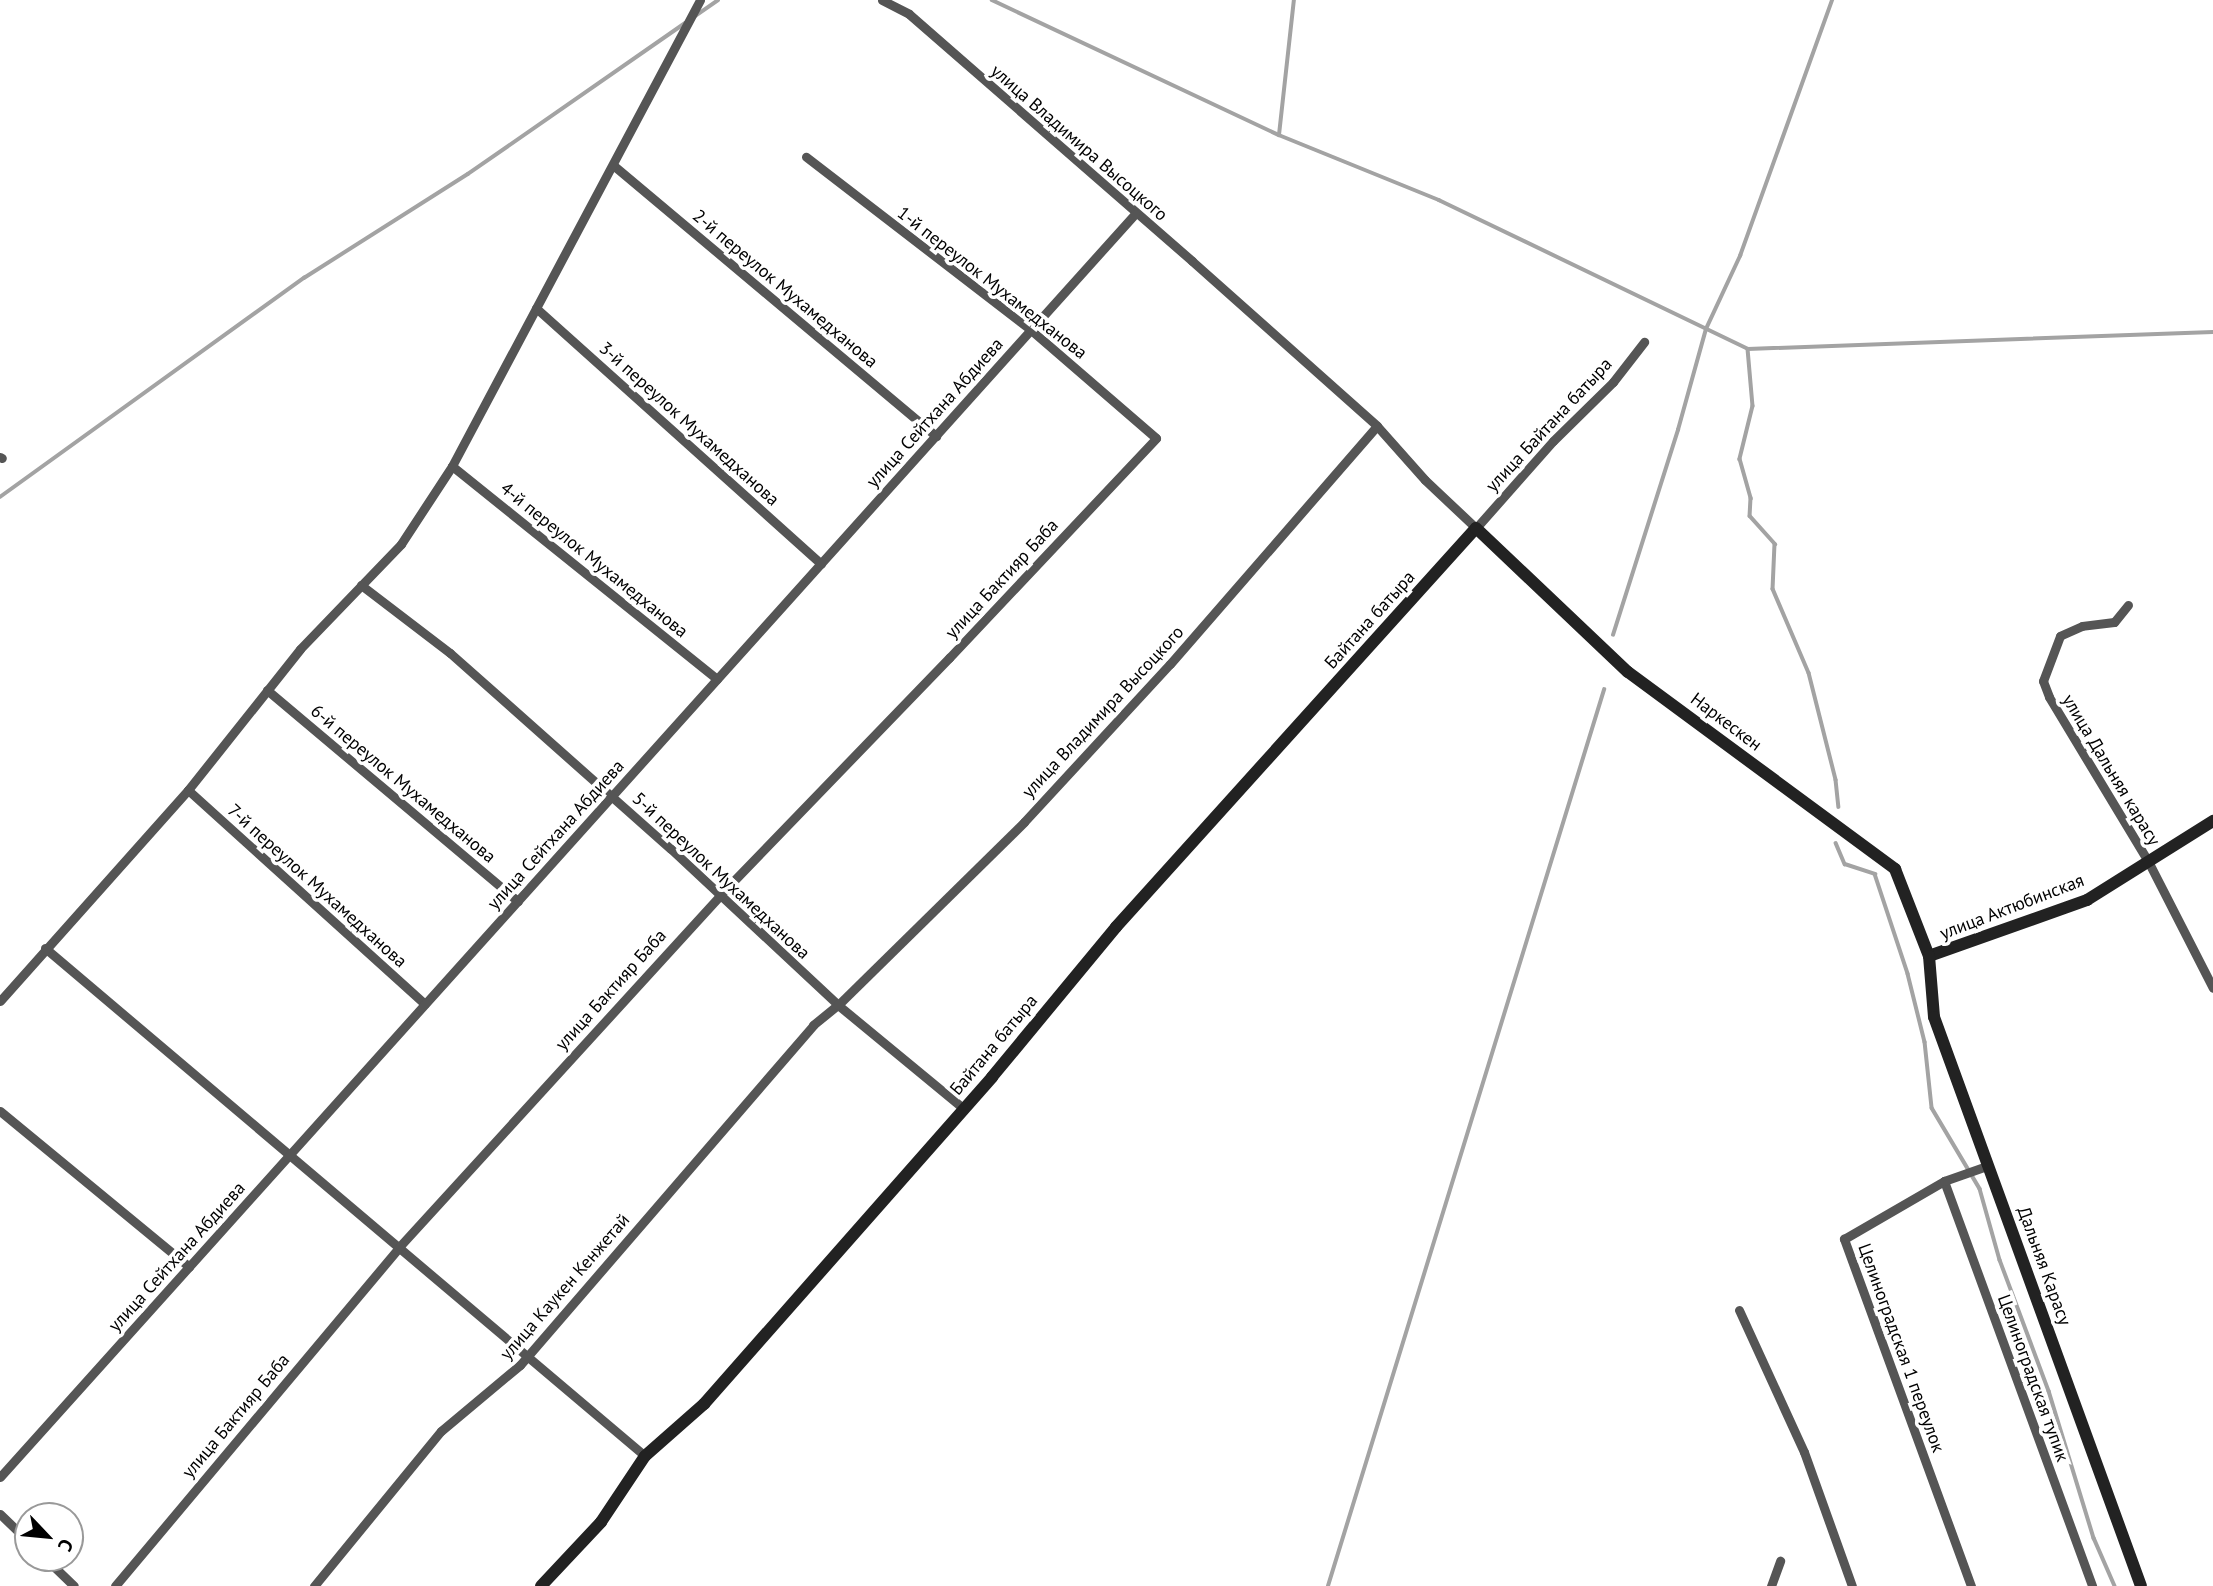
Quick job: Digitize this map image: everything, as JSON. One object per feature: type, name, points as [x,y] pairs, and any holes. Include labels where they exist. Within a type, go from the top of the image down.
[{"type":"street","points":[[0,1001],[188,790],[300,649],[401,544],[452,466],[701,0]]},
{"type":"street","name":"улица Владимира Высоцкого","points":[[882,0],[909,13],[1377,426],[1425,480],[1476,528]]},
{"type":"street","name":"1-й переулок Мухамедханова","points":[[806,157],[1031,330],[1156,438]]},
{"type":"street","name":"2-й переулок Мухамедханова","points":[[614,165],[936,436]]},
{"type":"street","name":"улица Сейтхана Абдиева","points":[[0,1477],[1135,214]]},
{"type":"street","name":"3-й переулок Мухамедханова","points":[[536,308],[821,564]]},
{"type":"street","name":"улица Байтана батыра","points":[[1476,528],[1553,441],[1613,382],[1644,342]]},
{"type":"street","name":"улица Владимира Высоцкого","points":[[838,1005],[1024,822],[1146,691],[1377,426]]},
{"type":"street","name":"улица Бактияр Баба","points":[[115,1586],[400,1246],[720,895],[1156,438]]},
{"type":"street","name":"4-й переулок Мухамедханова","points":[[452,466],[717,679]]},
{"type":"street","name":"Наркескен","points":[[1476,528],[1628,671],[1895,869],[1928,956]]},
{"type":"street","name":"Байтана батыра","points":[[541,1586],[601,1522],[645,1456],[704,1404],[964,1109],[1124,917],[1476,528]]},
{"type":"street","name":"5-й переулок Мухамедханова","points":[[361,585],[450,653],[612,796],[838,1005],[964,1109]]},
{"type":"street","name":"улица Дальняя карасу","points":[[2128,605],[2114,622],[2082,626],[2060,636],[2043,681],[2049,697],[2149,863],[2213,988]]},
{"type":"street","name":"6-й переулок Мухамедханова","points":[[267,690],[518,901]]},
{"type":"street","name":"7-й переулок Мухамедханова","points":[[188,790],[425,1004]]},
{"type":"street","name":"улица Актюбинская","points":[[1928,956],[2087,900],[2213,821]]},
{"type":"street","points":[[45,948],[529,1355],[645,1456]]},
{"type":"street","name":"Дальняя Карасу","points":[[1928,956],[1934,1017],[2141,1586]]},
{"type":"street","name":"улица Каукен Кенжетай","points":[[314,1586],[441,1432],[529,1355],[813,1025],[838,1005]]},
{"type":"street","points":[[0,1111],[189,1267]]},
{"type":"street","points":[[1948,1180],[1987,1166]]},
{"type":"street","name":"Целиноградская 1 переулок","points":[[1948,1180],[1844,1239],[1971,1586]]},
{"type":"street","name":"Целиноградская тупик","points":[[1948,1180],[2092,1586]]},
{"type":"street","points":[[1739,1310],[1804,1452],[1852,1586]]},
{"type":"street","points":[[0,1514],[14,1528]]},
{"type":"street","points":[[1771,1586],[1780,1561]]},
{"type":"street","points":[[60,1572],[74,1586]]},
{"type":"waterway","points":[[694,17],[718,0]]},
{"type":"waterway","points":[[992,0],[1279,135],[1439,200],[1748,349],[2213,332]]},
{"type":"waterway","points":[[1279,135],[1294,0]]},
{"type":"waterway","points":[[1613,635],[1678,430],[1706,329],[1740,256],[1832,0]]},
{"type":"waterway","points":[[0,497],[304,278],[468,174],[685,23]]},
{"type":"waterway","points":[[1748,349],[1753,406],[1740,459],[1751,498],[1750,516],[1775,544],[1773,589],[1809,673],[1836,780],[1839,807]]},
{"type":"waterway","points":[[1328,1586],[1604,690]]},
{"type":"waterway","points":[[1836,843],[1845,864],[1875,874],[1908,974],[1925,1042],[1932,1108],[1980,1189],[2000,1260],[2049,1391],[2094,1538],[2115,1586]]}]
